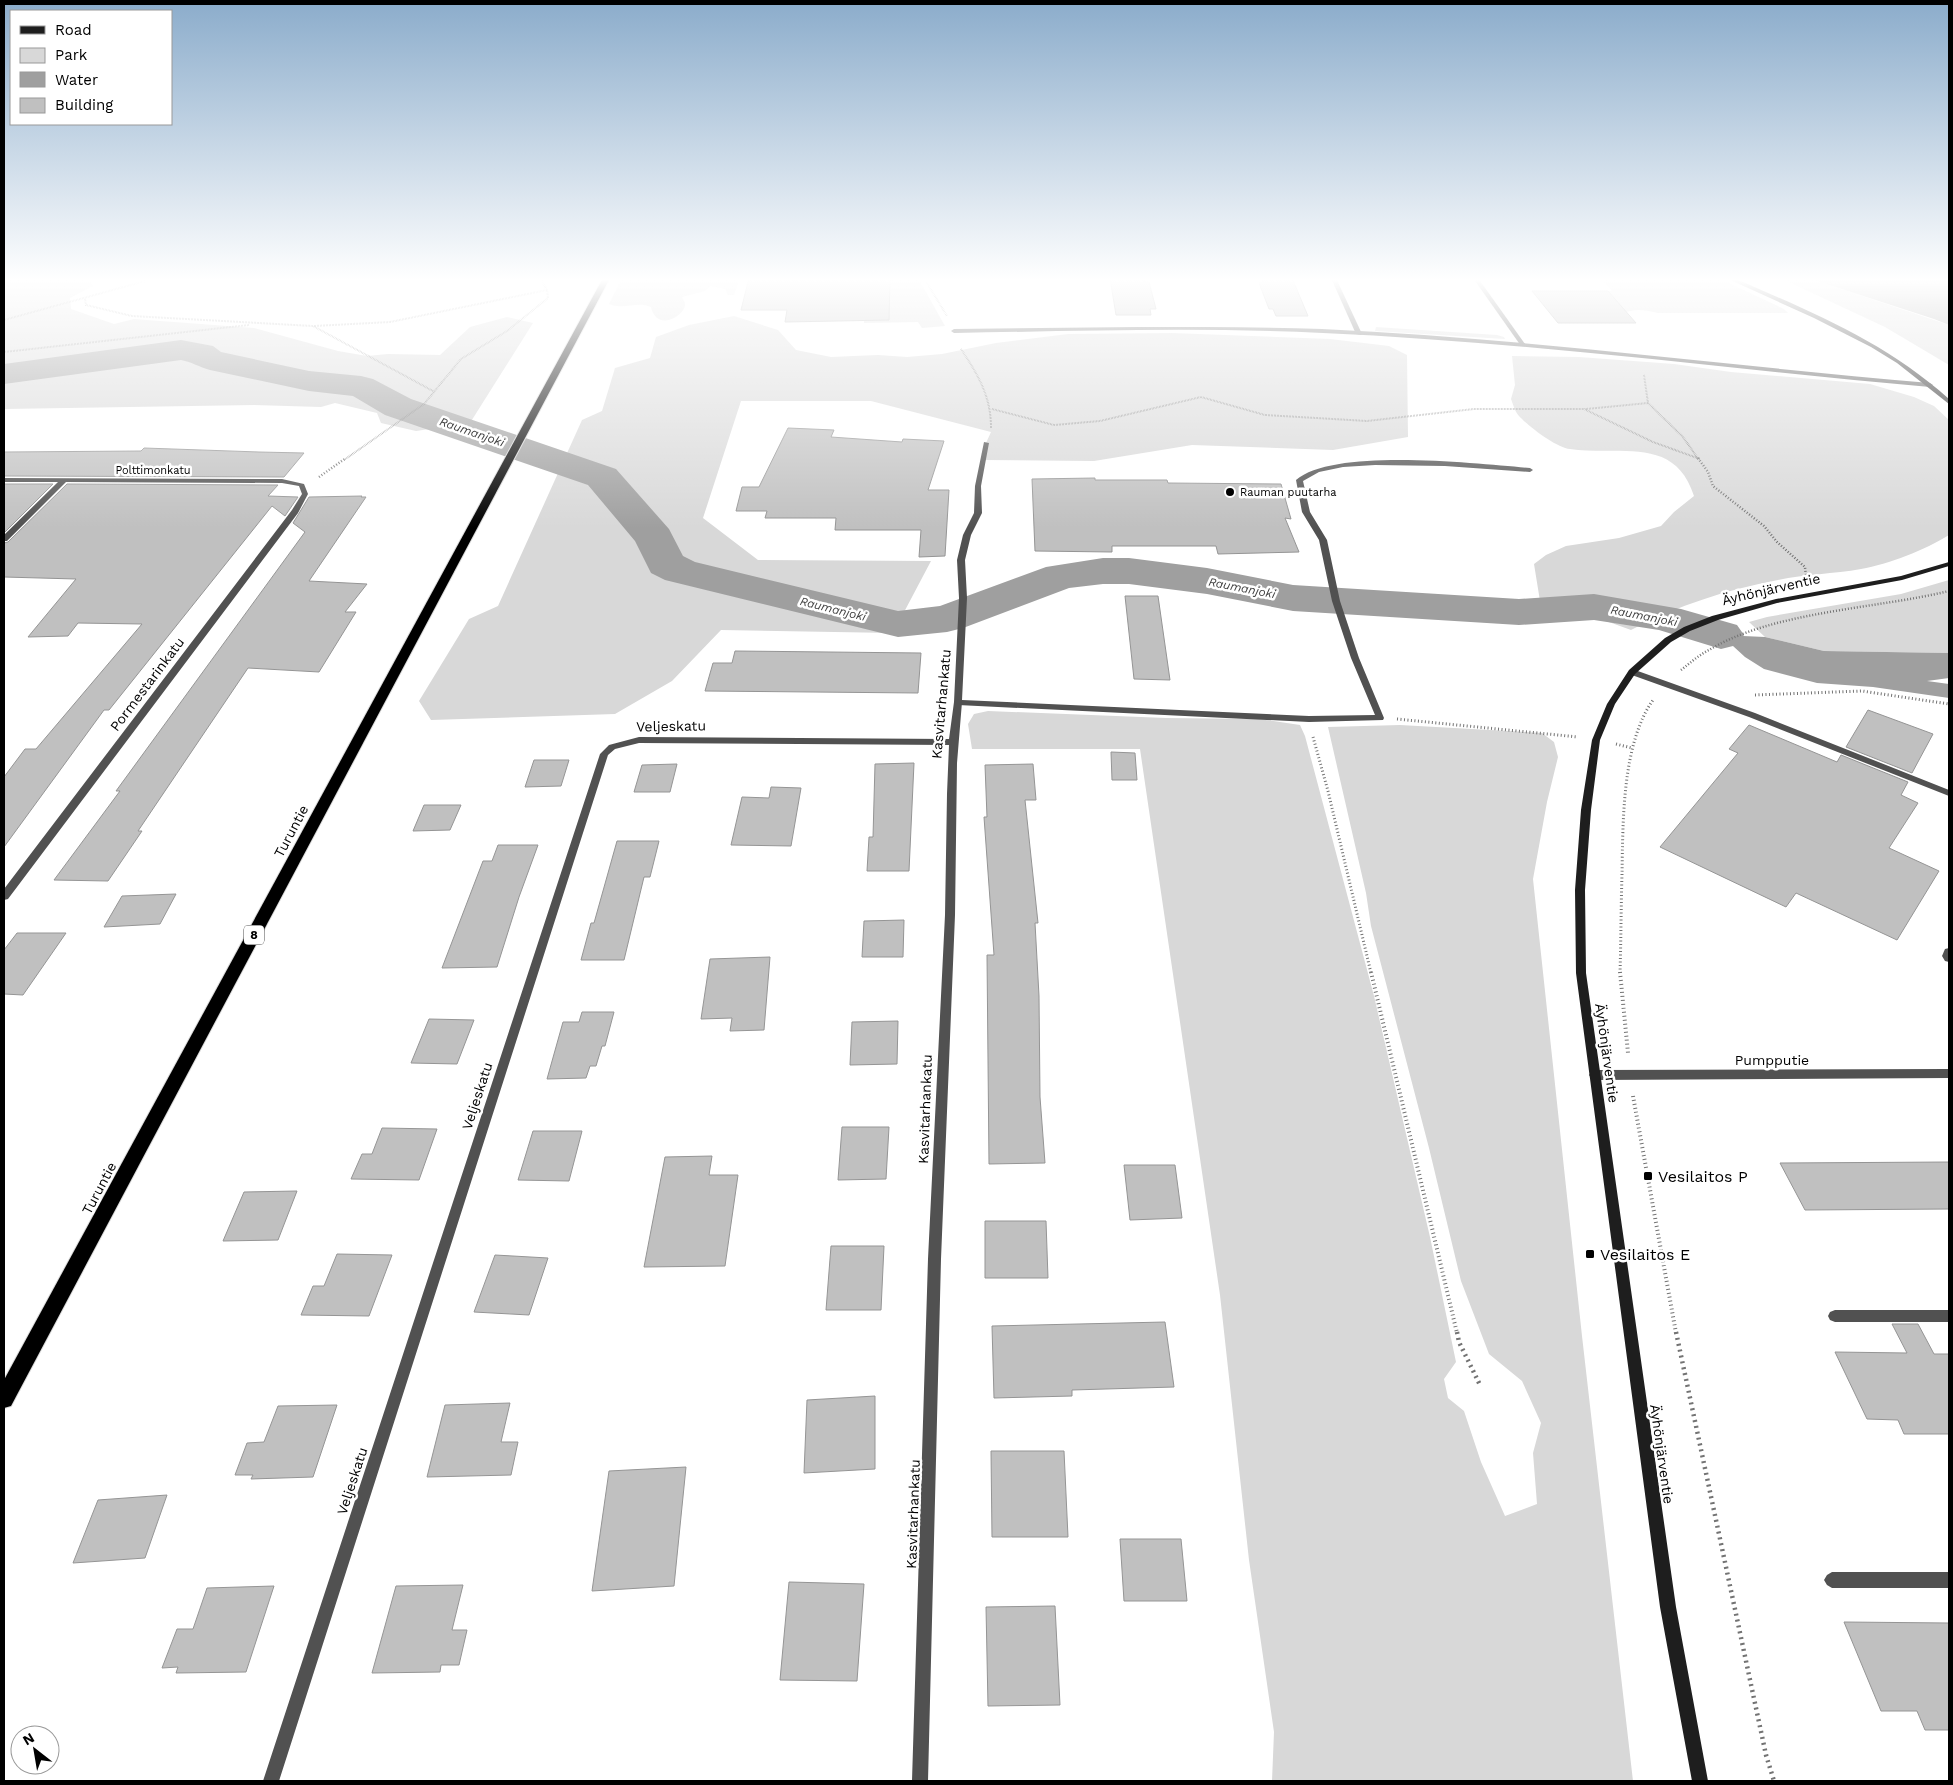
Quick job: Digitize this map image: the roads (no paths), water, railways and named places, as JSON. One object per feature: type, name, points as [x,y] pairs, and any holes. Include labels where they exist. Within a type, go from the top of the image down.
[{"type":"highway","name":"Turuntie","points":[[4,1400],[562,361]]},
{"type":"main road","points":[[1899,361],[1949,402]]},
{"type":"main road","name":"Äyhönjärventie","points":[[1700,1781],[1668,1606],[1581,972],[1580,890],[1586,810],[1596,740],[1611,704],[1632,672],[1668,640],[1687,629],[1742,609],[1902,578],[1949,564]]},
{"type":"street","points":[[1683,361],[1857,380],[1930,385]]},
{"type":"street","name":"Kasvitarhankatu","points":[[920,1781],[938,1162],[943,1020],[949,942],[952,742],[958,702],[964,598],[961,560],[967,535],[978,513],[978,486],[986,443]]},
{"type":"street","points":[[958,702],[1308,719],[1380,718],[1355,658],[1336,601],[1323,540],[1306,512],[1299,480],[1306,473],[1332,467],[1371,463],[1431,463],[1530,470]]},
{"type":"street","name":"Polttimonkatu","points":[[4,480],[249,480],[282,481],[302,485]]},
{"type":"street","points":[[4,539],[64,480]]},
{"type":"street","name":"Pormestarinkatu","points":[[4,896],[295,511],[305,494],[302,485]]},
{"type":"street","points":[[1632,672],[1752,715],[1949,793]]},
{"type":"street","name":"Veljeskatu","points":[[271,1781],[604,754],[612,747],[639,740],[952,742]]},
{"type":"street","points":[[1949,952],[1947,956],[1949,958]]},
{"type":"street","name":"Pumpputie","points":[[1595,1075],[1949,1073]]},
{"type":"street","points":[[1835,1316],[1949,1316]]},
{"type":"street","points":[[1832,1580],[1949,1580]]},
{"type":"water","points":[[1721,635],[1765,637],[1824,651],[1949,653],[1949,678],[1927,681],[1949,684],[1949,698],[1873,687],[1817,683],[1764,669],[1745,657]]},
{"type":"waterway","name":"Raumanjoki","points":[[4,374],[98,361]]},
{"type":"waterway","name":"Raumanjoki","points":[[216,361],[309,381],[361,386],[398,407],[602,477],[654,538],[666,564],[680,571],[898,624],[947,619],[1061,576],[1103,571],[1129,571],[1207,581],[1293,598],[1519,612],[1594,607],[1665,618],[1721,635]]},
{"type":"place","name":"Rauman puutarha","points":[[1230,492]]},
{"type":"place","name":"Vesilaitos P","points":[[1648,1176]]},
{"type":"place","name":"Vesilaitos E","points":[[1590,1254]]}]
